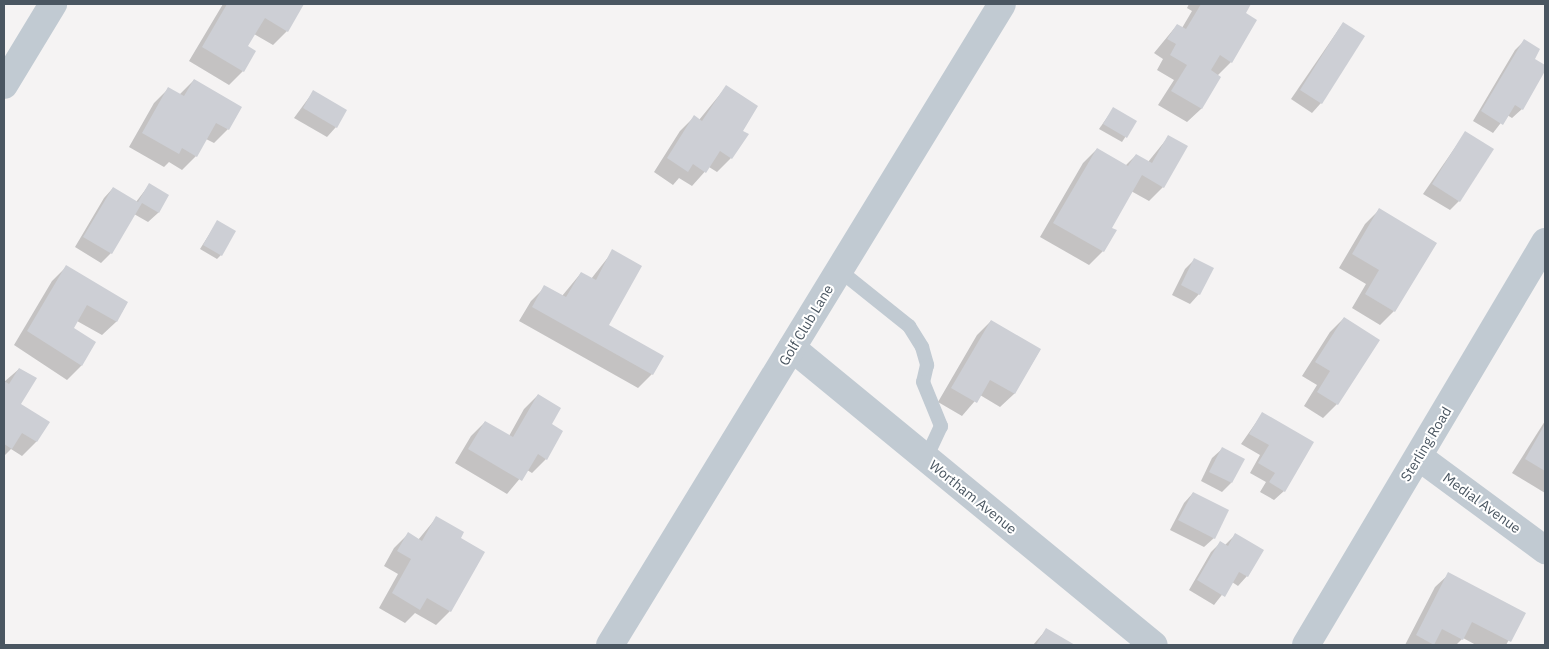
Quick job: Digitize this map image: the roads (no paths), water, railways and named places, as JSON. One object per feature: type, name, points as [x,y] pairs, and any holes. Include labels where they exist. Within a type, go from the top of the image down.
[{"type":"street","points":[[4,85],[53,4]]},
{"type":"street","name":"Golf Club Lane","points":[[610,645],[1002,4]]},
{"type":"street","name":"Sterling Road","points":[[1306,645],[1545,242]]},
{"type":"street","name":"Wortham Avenue","points":[[792,348],[1154,645]]},
{"type":"street","name":"Medial Avenue","points":[[1419,457],[1545,550]]},
{"type":"lane","points":[[839,270],[909,326],[922,346],[926,365],[923,382],[941,426],[926,458]]}]
